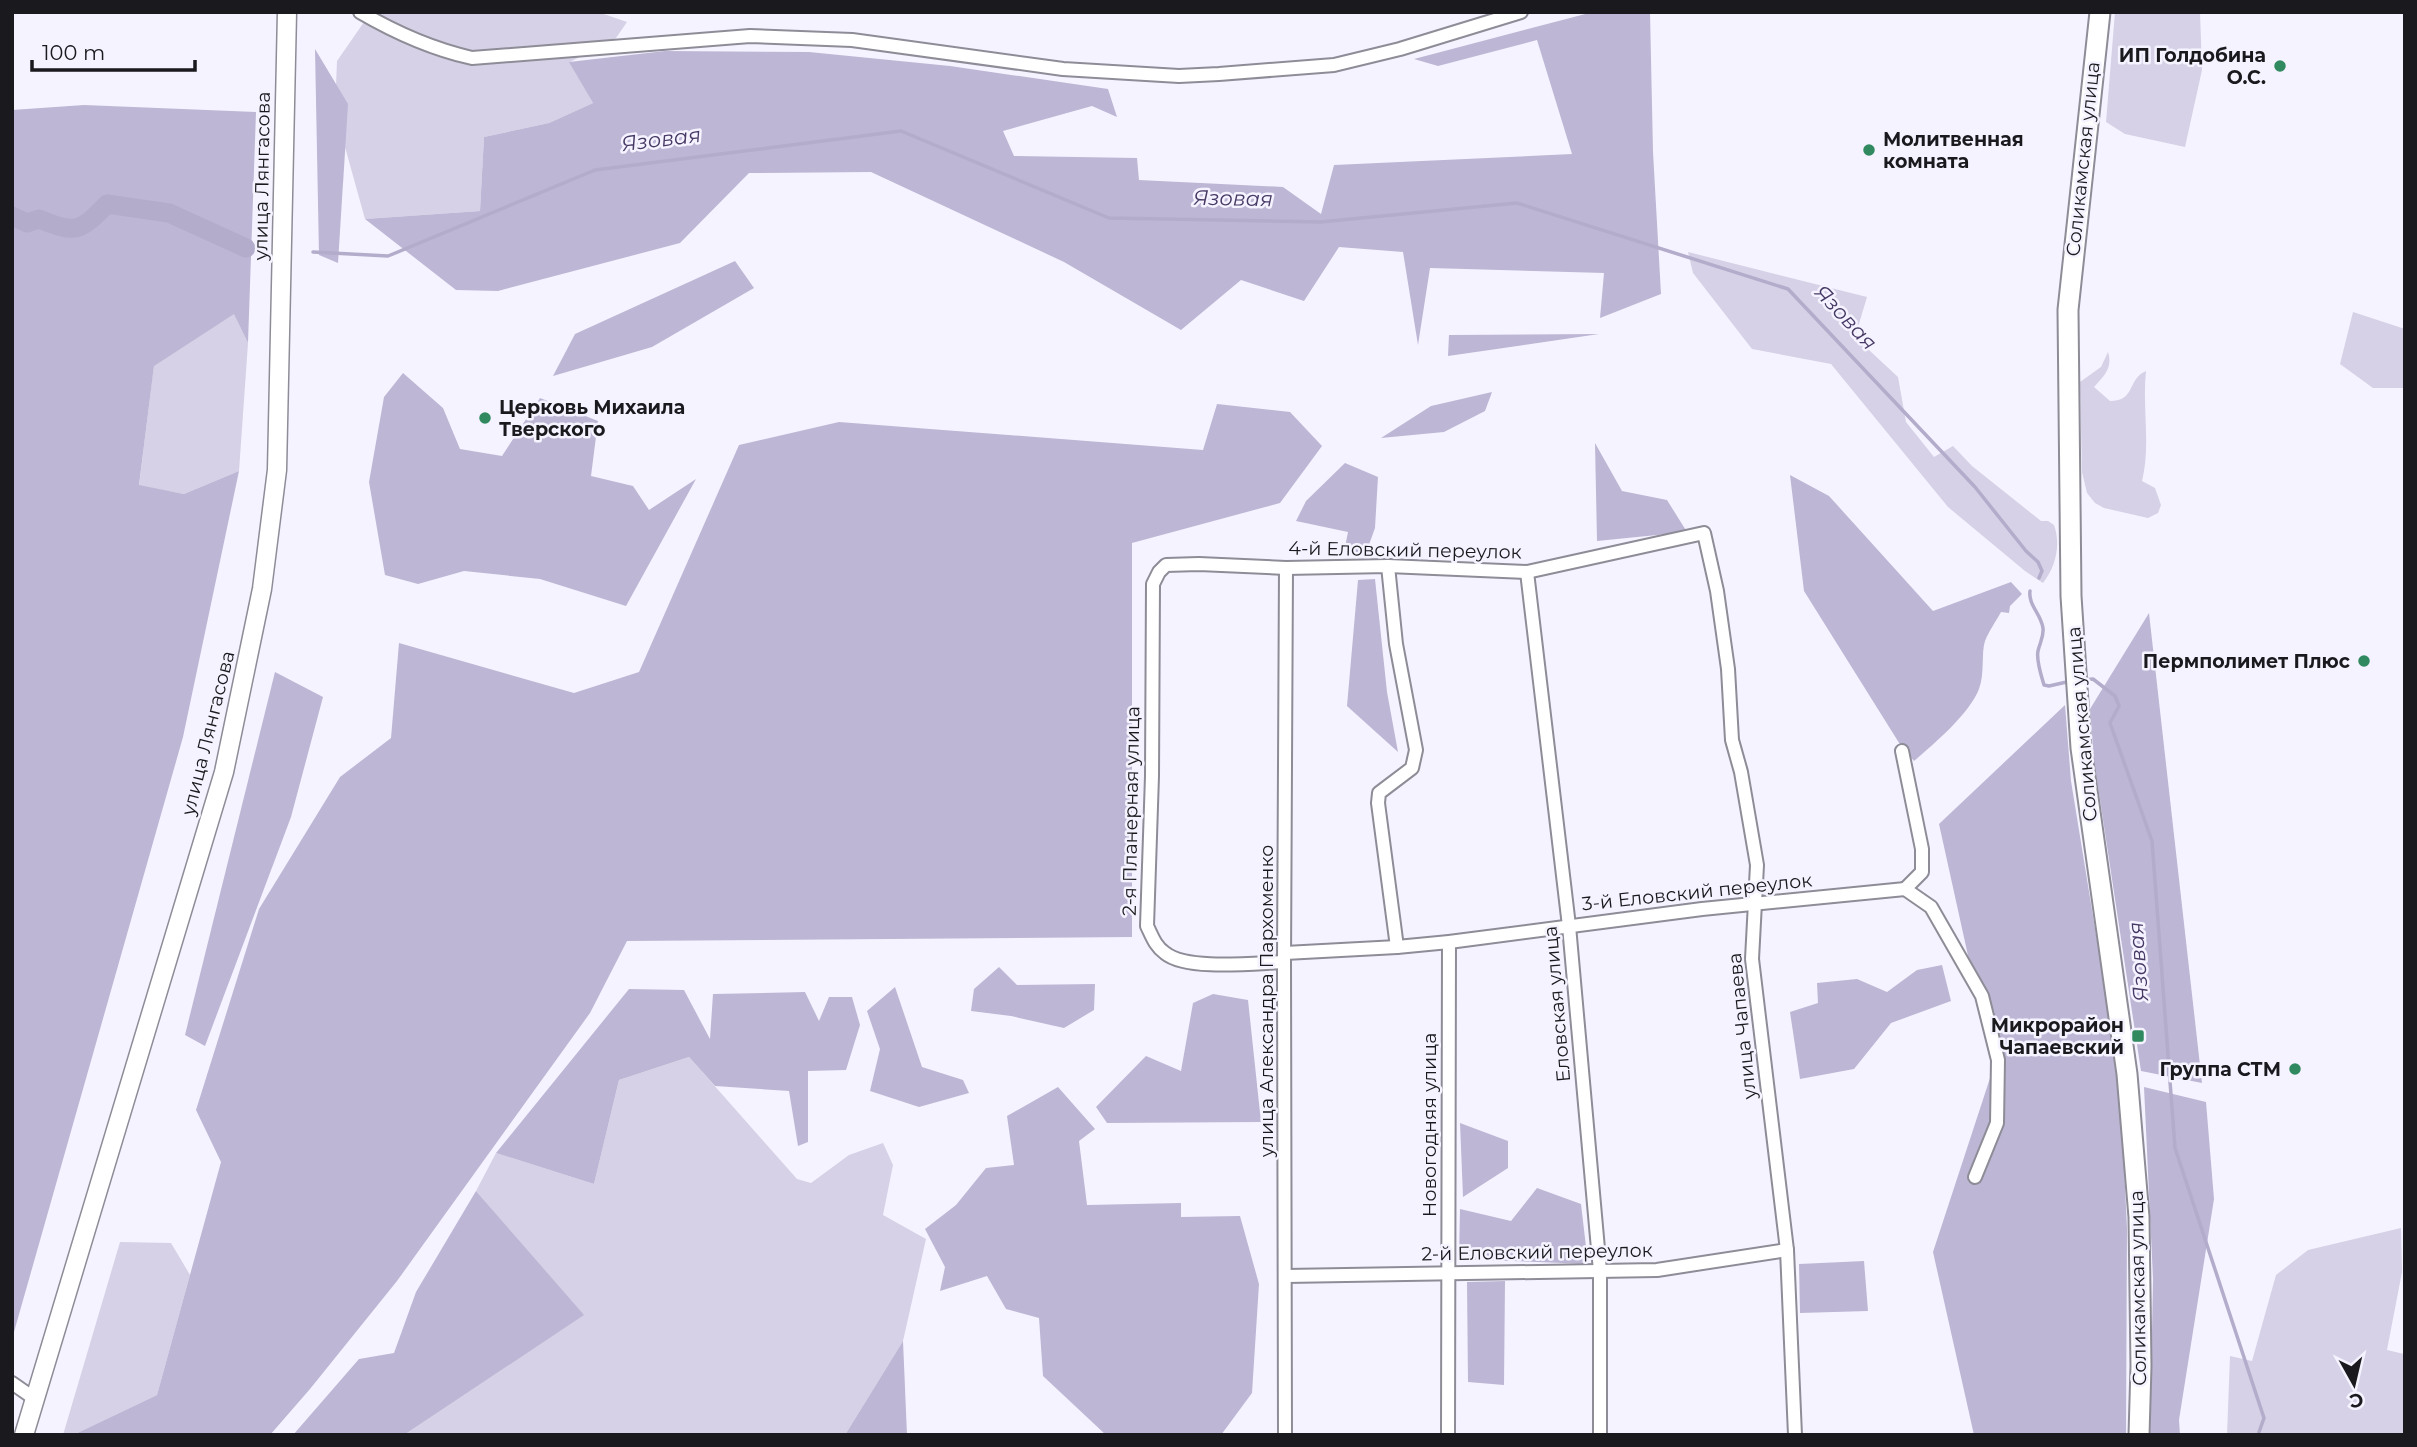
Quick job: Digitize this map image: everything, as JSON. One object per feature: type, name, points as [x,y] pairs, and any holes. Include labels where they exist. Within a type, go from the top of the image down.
[{"type":"main road","name":"Соликамская улица","points":[[2100,12],[2068,310],[2073,644],[2078,720],[2127,1074],[2139,1217],[2139,1435]]},
{"type":"main road","name":"улица Лянгасова","points":[[24,1435],[224,772],[262,589],[277,470],[287,15]]},
{"type":"street","points":[[360,12],[390,29],[443,52],[472,58],[512,57],[750,36],[852,40],[1063,69],[1179,76],[1334,65],[1400,49],[1521,12]]},
{"type":"street","name":"4-й Еловский переулок","points":[[1153,584],[1166,565],[1286,568],[1388,566],[1527,572],[1704,533]]},
{"type":"street","name":"улица Чапаева","points":[[1704,533],[1717,592],[1728,669],[1732,740],[1745,791],[1757,865],[1752,959],[1787,1250],[1795,1435]]},
{"type":"street","points":[[1388,566],[1396,644],[1416,750],[1412,768],[1379,793],[1378,803],[1397,947]]},
{"type":"street","name":"улица Александра Пархоменко","points":[[1286,568],[1286,1435]]},
{"type":"street","name":"Еловская улица","points":[[1527,572],[1569,926],[1600,1271],[1600,1435]]},
{"type":"street","name":"2-я Планерная улица","points":[[1153,584],[1152,776],[1147,926],[1155,944],[1166,955],[1181,961],[1219,965],[1285,958]]},
{"type":"street","points":[[1902,751],[1923,849],[1922,872],[1905,889],[1931,907],[1983,996],[1998,1060],[1997,1123],[1975,1177]]},
{"type":"street","name":"3-й Еловский переулок","points":[[1285,958],[1449,942],[1754,904],[1905,889]]},
{"type":"street","name":"Новогодняя улица","points":[[1448,1435],[1449,942]]},
{"type":"street","name":"2-й Еловский переулок","points":[[1286,1276],[1657,1270],[1787,1250]]},
{"type":"street","points":[[12,1383],[35,1399]]},
{"type":"shaded area","points":[[371,12],[598,12],[627,22],[616,38],[570,62],[593,103],[549,123],[484,137],[480,211],[365,219],[335,111],[337,61]]},
{"type":"shaded area","points":[[1593,12],[1650,12],[1653,152],[1661,294],[1600,318],[1604,273],[1430,268],[1418,345],[1403,252],[1339,247],[1304,301],[1241,280],[1181,330],[1064,262],[871,172],[749,173],[680,243],[498,291],[456,290],[365,219],[480,211],[484,137],[549,123],[593,103],[569,62],[665,51],[809,52],[950,66],[1108,89],[1117,117],[1092,106],[1003,131],[1014,156],[1137,158],[1139,180],[1283,187],[1321,214],[1334,165],[1572,154],[1537,40],[1438,66],[1414,59]]},
{"type":"shaded area","points":[[2115,12],[2200,12],[2202,70],[2185,147],[2125,134],[2106,122]]},
{"type":"shaded area","points":[[315,49],[348,104],[338,263],[319,255]]},
{"type":"shaded area","points":[[84,105],[256,112],[248,343],[234,314],[154,366],[139,485],[184,494],[239,471],[183,737],[12,1339],[12,110]]},
{"type":"shaded area","points":[[1688,252],[1867,297],[1855,337],[1898,377],[1906,422],[1934,457],[1953,446],[1972,466],[2041,521],[2054,525],[2056,555],[2043,583],[1948,507],[1831,364],[1752,349],[1693,273]]},
{"type":"shaded area","points":[[735,261],[754,288],[652,347],[553,376],[575,334]]},
{"type":"shaded area","points":[[2353,312],[2405,329],[2405,388],[2373,388],[2340,364]]},
{"type":"shaded area","points":[[234,313],[248,343],[239,471],[184,494],[139,486],[154,365]]},
{"type":"shaded area","points":[[1599,334],[1448,356],[1449,335]]},
{"type":"shaded area","points":[[2108,352],[2108,367],[2094,387],[2110,401],[2128,394],[2136,379],[2146,371],[2146,454],[2142,481],[2155,488],[2161,505],[2158,513],[2148,518],[2104,508],[2095,503],[2087,493],[2082,472],[2080,382],[2101,367]]},
{"type":"shaded area","points":[[403,373],[443,408],[460,449],[502,456],[540,398],[598,421],[591,476],[633,486],[649,510],[696,479],[626,606],[540,579],[464,571],[418,584],[385,575],[369,482],[384,397]]},
{"type":"shaded area","points":[[1492,392],[1485,411],[1444,432],[1381,438],[1431,406]]},
{"type":"shaded area","points":[[1217,404],[1290,412],[1322,446],[1280,503],[1132,543],[1132,937],[627,941],[590,1013],[397,1281],[270,1435],[73,1435],[157,1395],[221,1162],[196,1110],[259,909],[340,777],[391,738],[399,643],[574,693],[639,672],[739,445],[839,422],[1203,450]]},
{"type":"shaded area","points":[[1595,443],[1622,491],[1667,500],[1687,532],[1597,541]]},
{"type":"shaded area","points":[[1345,463],[1378,477],[1375,528],[1366,553],[1344,552],[1348,532],[1296,521],[1306,501]]},
{"type":"shaded area","points":[[1790,475],[1829,496],[1933,611],[2011,582],[2022,594],[2010,606],[2009,613],[2001,612],[1987,637],[1981,683],[1968,708],[1951,728],[1914,761],[1901,746],[1804,591]]},
{"type":"shaded area","points":[[1375,579],[1387,692],[1398,752],[1347,706],[1358,580]]},
{"type":"shaded area","points":[[2149,613],[2202,1083],[2141,1071],[2094,760],[2090,709]]},
{"type":"shaded area","points":[[275,672],[323,697],[291,817],[205,1046],[185,1035]]},
{"type":"shaded area","points":[[2065,705],[2071,781],[2120,1082],[2127,1228],[2126,1435],[1974,1435],[1933,1252],[1993,1069],[1939,824]]},
{"type":"shaded area","points":[[1942,965],[1951,1001],[1891,1023],[1854,1069],[1800,1079],[1790,1012],[1818,1003],[1817,983],[1857,979],[1887,992],[1917,970]]},
{"type":"shaded area","points":[[999,967],[1017,985],[1095,984],[1094,1010],[1064,1028],[1011,1016],[971,1011],[974,989]]},
{"type":"shaded area","points":[[895,987],[922,1067],[963,1080],[969,1093],[919,1107],[870,1091],[880,1049],[867,1011]]},
{"type":"shaded area","points":[[629,989],[684,990],[710,1039],[713,994],[805,992],[819,1021],[829,997],[852,997],[860,1025],[846,1070],[808,1071],[808,1142],[798,1146],[789,1091],[715,1086],[689,1057],[619,1080],[594,1184],[496,1153]]},
{"type":"shaded area","points":[[1213,994],[1248,1000],[1261,1122],[1107,1123],[1096,1107],[1146,1056],[1181,1071],[1193,1003]]},
{"type":"shaded area","points":[[689,1057],[797,1179],[811,1183],[849,1155],[883,1143],[893,1165],[883,1215],[926,1239],[903,1341],[845,1435],[404,1435],[583,1315],[476,1191],[496,1153],[594,1184],[619,1080]]},
{"type":"shaded area","points":[[1058,1087],[1095,1129],[1079,1141],[1087,1205],[1181,1203],[1181,1217],[1240,1216],[1259,1284],[1252,1393],[1221,1435],[1106,1435],[1043,1376],[1039,1318],[1006,1309],[987,1276],[940,1291],[945,1267],[925,1229],[956,1205],[986,1168],[1014,1165],[1007,1116]]},
{"type":"shaded area","points":[[2144,1087],[2206,1102],[2214,1199],[2179,1420],[2180,1435],[2150,1435],[2153,1279]]},
{"type":"shaded area","points":[[1460,1123],[1508,1141],[1508,1168],[1463,1197]]},
{"type":"shaded area","points":[[1537,1188],[1581,1204],[1588,1264],[1459,1259],[1460,1209],[1511,1221]]},
{"type":"shaded area","points":[[476,1191],[584,1315],[404,1435],[293,1435],[359,1359],[394,1353],[416,1292]]},
{"type":"shaded area","points":[[2401,1228],[2402,1272],[2387,1350],[2404,1354],[2405,1349],[2405,1435],[2227,1435],[2230,1356],[2252,1361],[2276,1275],[2308,1250]]},
{"type":"shaded area","points":[[120,1242],[171,1243],[190,1275],[157,1395],[73,1435],[63,1435]]},
{"type":"shaded area","points":[[1864,1261],[1868,1311],[1800,1313],[1799,1264]]},
{"type":"shaded area","points":[[1505,1281],[1504,1385],[1468,1382],[1467,1282]]},
{"type":"shaded area","points":[[903,1341],[907,1435],[845,1435]]},
{"type":"waterway","name":"Язовая","points":[[313,252],[388,256],[595,170],[901,131],[1109,218],[1320,222],[1517,203],[1788,289],[1975,487],[2026,551],[2038,562],[2042,571],[2039,578]]},
{"type":"waterway","name":"Язовая","points":[[12,216],[27,223],[39,219],[61,227],[77,228],[107,204],[169,213],[246,248]]},
{"type":"waterway","name":"Язовая","points":[[2030,591],[2031,601],[2043,628],[2038,655],[2044,685],[2071,681]]},
{"type":"waterway","name":"Язовая","points":[[2083,680],[2093,679],[2115,696],[2119,706],[2110,723],[2152,841],[2175,1148],[2264,1418],[2258,1435]]},
{"type":"place","name":"ИП Голдобина О.С.","points":[[2280,66]]},
{"type":"place","name":"Молитвенная комната","points":[[1869,150]]},
{"type":"place","name":"Церковь Михаила Тверского","points":[[485,418]]},
{"type":"place","name":"Пермполимет Плюс","points":[[2364,661]]},
{"type":"place","name":"Микрорайон Чапаевский","points":[[2138,1036]]},
{"type":"place","name":"Группа СТМ","points":[[2295,1069]]}]
